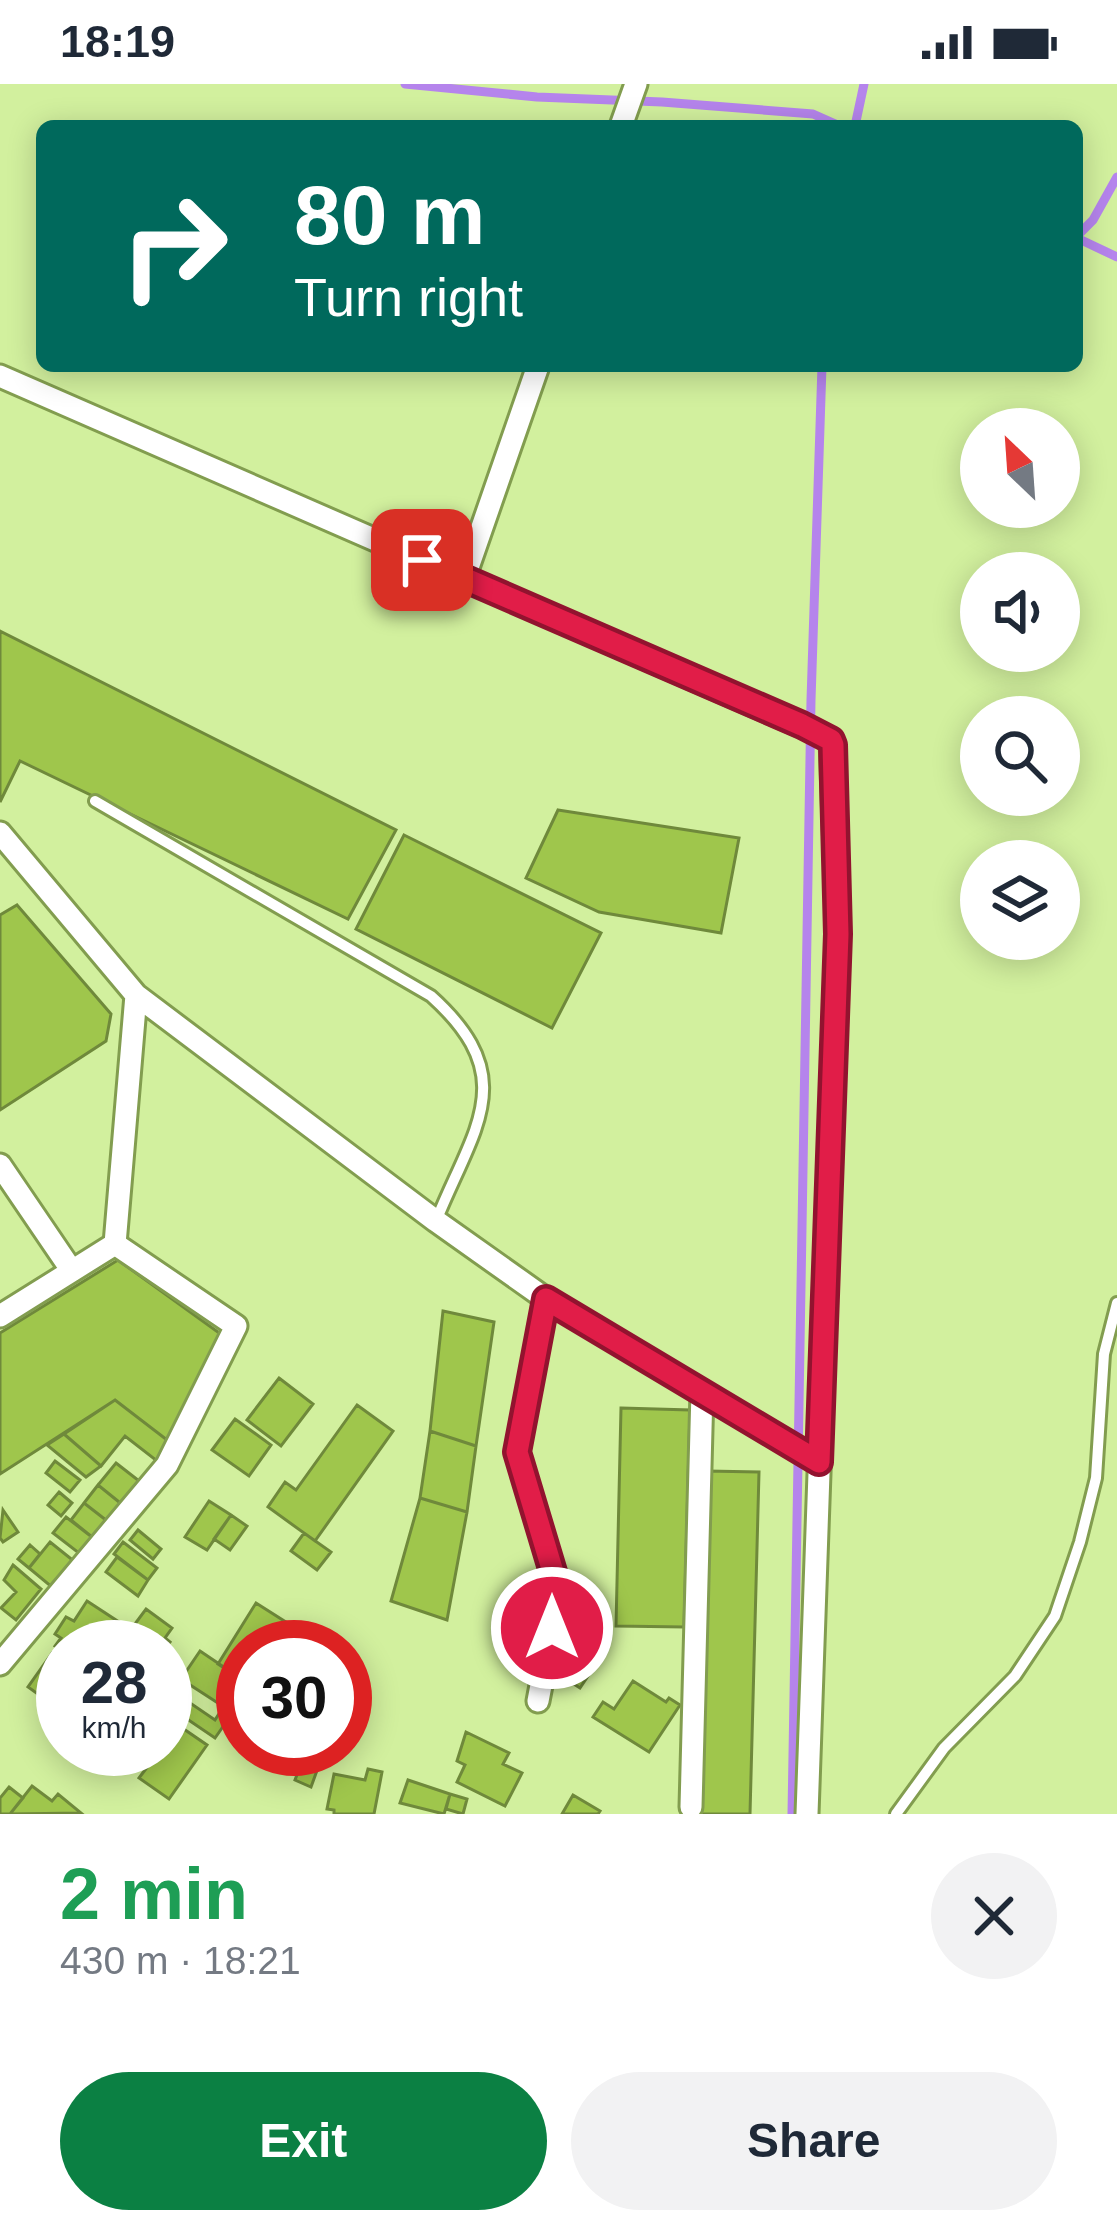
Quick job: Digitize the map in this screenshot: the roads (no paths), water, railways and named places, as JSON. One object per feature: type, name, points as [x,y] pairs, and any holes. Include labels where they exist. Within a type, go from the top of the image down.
[{"type":"street","points":[[623,120],[636,84]]},
{"type":"street","points":[[464,579],[536,372]]},
{"type":"street","points":[[0,376],[831,740],[838,934],[811,1457],[807,1814]]},
{"type":"street","points":[[0,833],[136,995],[546,1299],[811,1457]]},
{"type":"street","points":[[115,1244],[136,995]]},
{"type":"street","points":[[0,1165],[71,1271]]},
{"type":"street","points":[[0,1316],[115,1244]]},
{"type":"street","points":[[0,1664],[167,1466],[236,1326],[115,1244]]},
{"type":"street","points":[[538,1701],[559,1592],[517,1452],[546,1299]]},
{"type":"street","points":[[691,1808],[701,1391]]},
{"type":"lane","points":[[95,801],[431,996],[458,1020],[486,1078],[484,1103],[436,1221]]},
{"type":"lane","points":[[896,1814],[944,1748],[1015,1676],[1055,1616],[1096,1478],[1104,1354],[1117,1303]]},
{"type":"waterway","points":[[405,84],[813,114],[826,120]]},
{"type":"waterway","points":[[856,120],[864,84]]},
{"type":"waterway","points":[[1083,230],[1117,177]]},
{"type":"waterway","points":[[1083,241],[1117,257]]},
{"type":"waterway","points":[[792,1814],[811,700],[822,372]]}]
